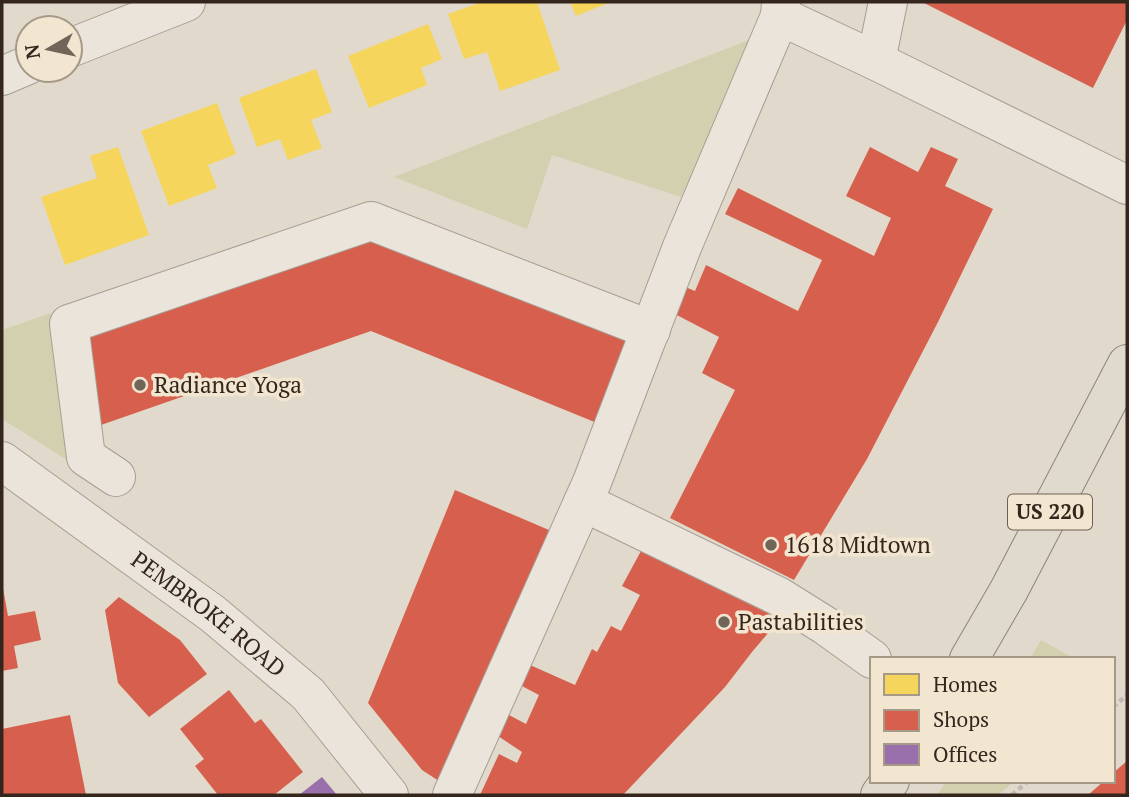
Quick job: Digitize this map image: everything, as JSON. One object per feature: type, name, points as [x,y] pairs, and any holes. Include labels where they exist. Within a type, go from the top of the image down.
[{"type":"main road","name":"US 220","points":[[970,657],[1014,580],[1127,364]]},
{"type":"street","points":[[84,42],[186,2]]},
{"type":"street","points":[[876,61],[888,2]]},
{"type":"street","points":[[452,795],[583,502],[682,247],[781,9],[876,61],[1127,185]]},
{"type":"street","points":[[116,477],[86,457],[69,324],[371,221],[651,330]]},
{"type":"street","name":"PEMBROKE ROAD","points":[[2,461],[213,614],[308,694],[389,795]]},
{"type":"street","points":[[583,502],[778,596],[827,626],[870,658]]},
{"type":"path","points":[[1012,795],[1026,783]]},
{"type":"shaded area","points":[[762,35],[681,197],[552,155],[527,229],[394,177]]},
{"type":"shaded area","points":[[51,313],[67,460],[2,419],[2,330]]},
{"type":"shaded area","points":[[1041,640],[1071,657],[1031,657]]},
{"type":"shaded area","points":[[946,783],[1013,783],[998,795],[937,795]]},
{"type":"building: Homes","points":[[482,2],[537,2],[560,70],[500,91],[487,52],[464,59],[448,14]]},
{"type":"building: Homes","points":[[570,2],[611,2],[576,16]]},
{"type":"building: Homes","points":[[428,24],[442,59],[421,68],[427,85],[369,108],[348,56]]},
{"type":"building: Homes","points":[[316,69],[332,112],[311,120],[322,148],[288,160],[280,139],[257,147],[239,98]]},
{"type":"building: Homes","points":[[217,103],[236,154],[208,165],[217,188],[169,206],[141,131]]},
{"type":"building: Homes","points":[[118,147],[149,235],[65,265],[41,197],[97,178],[90,156]]},
{"type":"building: Shops","points":[[922,2],[1127,2],[1127,20],[1093,88]]},
{"type":"building: Shops","points":[[870,147],[918,172],[931,147],[958,159],[945,186],[993,209],[867,459],[794,580],[670,518],[735,390],[702,373],[719,337],[671,312],[683,286],[695,291],[706,265],[798,311],[822,260],[725,214],[738,188],[874,256],[891,218],[846,196]]},
{"type":"building: Shops","points":[[370,231],[632,330],[597,423],[371,331],[101,425],[81,331]]},
{"type":"building: Shops","points":[[455,490],[549,530],[445,785],[422,770],[368,703]]},
{"type":"building: Shops","points":[[641,551],[780,619],[725,687],[623,795],[480,795],[499,754],[517,763],[522,752],[498,736],[509,715],[526,724],[539,695],[520,685],[530,665],[575,685],[592,649],[597,652],[611,626],[621,631],[640,595],[622,586]]},
{"type":"building: Shops","points":[[2,588],[8,616],[35,611],[41,640],[14,646],[18,668],[2,671]]},
{"type":"building: Shops","points":[[119,597],[180,640],[207,674],[149,717],[118,683],[105,610]]},
{"type":"building: Shops","points":[[229,690],[255,723],[261,719],[303,772],[274,795],[218,795],[195,766],[204,759],[180,729]]},
{"type":"building: Shops","points":[[70,715],[86,795],[2,795],[2,729]]},
{"type":"building: Shops","points":[[1127,761],[1127,795],[1088,795],[1102,783],[1115,783],[1115,771]]},
{"type":"building: Offices","points":[[322,777],[337,795],[299,795]]},
{"type":"place","name":"Radiance Yoga","points":[[140,385]]},
{"type":"place","name":"1618 Midtown","points":[[771,545]]},
{"type":"place","name":"Pastabilities","points":[[724,622]]}]
